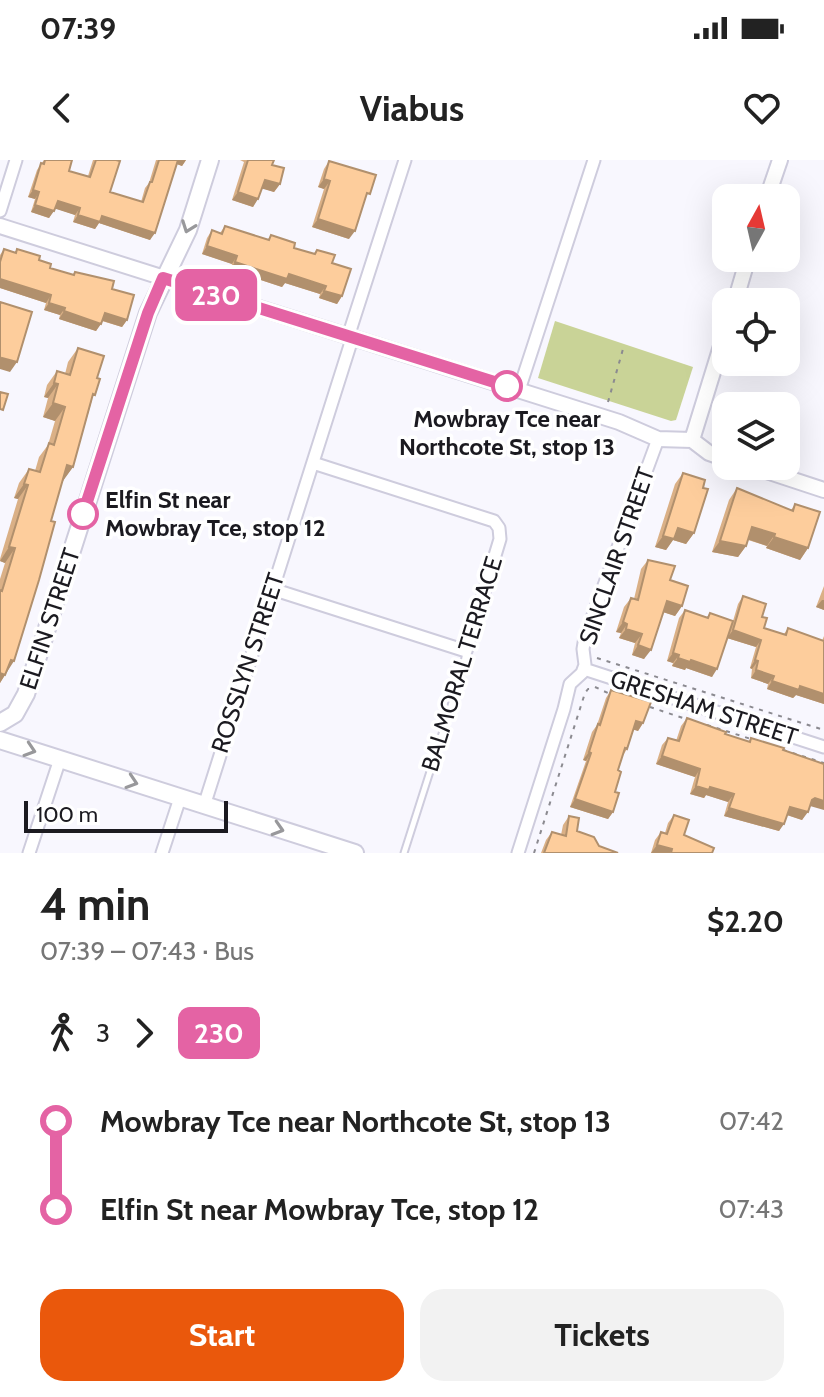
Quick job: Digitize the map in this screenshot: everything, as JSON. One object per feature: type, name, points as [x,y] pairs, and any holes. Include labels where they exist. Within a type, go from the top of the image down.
[{"type":"main road","name":"ELFIN STREET","points":[[0,723],[15,714],[26,694],[131,364],[163,278],[188,230],[210,160]]},
{"type":"main road","points":[[0,740],[355,853]]},
{"type":"street","points":[[0,211],[16,160]]},
{"type":"street","name":"ROSSLYN STREET","points":[[204,806],[405,160]]},
{"type":"street","points":[[519,390],[594,160]]},
{"type":"street","points":[[772,184],[780,160]]},
{"type":"street","points":[[0,226],[619,422],[658,439],[692,440],[712,454]]},
{"type":"street","points":[[692,440],[712,375]]},
{"type":"street","name":"SINCLAIR STREET","points":[[518,853],[568,689],[584,669],[585,637],[658,439]]},
{"type":"street","name":"BALMORAL TERRACE","points":[[313,463],[494,521],[499,528],[500,539],[466,651]]},
{"type":"street","points":[[794,480],[824,490]]},
{"type":"street","points":[[272,589],[466,651]]},
{"type":"street","name":"GRESHAM STREET","points":[[584,669],[824,747]]},
{"type":"street","points":[[29,853],[60,759]]},
{"type":"street","points":[[162,853],[180,798]]},
{"type":"lane","name":"BALMORAL TERRACE","points":[[404,853],[466,651]]},
{"type":"path","points":[[608,402],[623,349]]},
{"type":"path","points":[[596,657],[824,730]]},
{"type":"path","points":[[595,689],[596,684]]},
{"type":"path","points":[[534,853],[585,693],[588,689],[595,689],[609,694]]},
{"type":"path","points":[[638,703],[752,740]]},
{"type":"path","points":[[781,749],[824,763]]},
{"type":"green space","points":[[555,321],[693,367],[676,420],[671,421],[538,378]]},
{"type":"building","points":[[45,160],[72,160],[69,171],[90,177],[96,160],[120,161],[110,192],[143,202],[159,160],[178,160],[155,233],[102,216],[100,222],[78,215],[80,208],[58,201],[54,211],[35,205],[39,192],[33,190],[41,163],[44,164]]},
{"type":"building","points":[[248,160],[274,160],[272,165],[284,168],[280,184],[265,180],[258,199],[238,192]]},
{"type":"building","points":[[329,161],[376,175],[355,231],[318,219],[330,181],[324,179]]},
{"type":"building","points":[[225,226],[269,240],[271,235],[295,243],[294,248],[315,254],[317,250],[335,255],[332,263],[351,269],[342,296],[324,291],[326,286],[289,274],[287,279],[235,262],[237,256],[207,246],[212,230],[222,234]]},
{"type":"building","points":[[4,249],[16,253],[17,249],[40,256],[39,260],[51,264],[50,268],[74,275],[75,272],[114,281],[112,289],[134,295],[127,320],[105,313],[101,324],[49,303],[51,295],[0,279]]},
{"type":"building","points":[[0,302],[32,312],[17,362],[2,358],[0,366]]},
{"type":"building","points":[[78,348],[104,356],[97,378],[100,379],[73,467],[67,465],[39,580],[14,661],[11,660],[5,675],[0,673],[0,590],[15,548],[9,547],[28,485],[24,484],[29,469],[40,472],[49,443],[54,445],[65,407],[53,403],[58,384],[54,383],[57,371],[70,375]]},
{"type":"building","points":[[0,392],[8,394],[3,410],[0,409]]},
{"type":"building","points":[[683,473],[705,480],[703,488],[708,489],[694,533],[678,528],[674,539],[663,536]]},
{"type":"building","points":[[737,488],[793,511],[795,504],[820,512],[808,548],[752,527],[746,546],[720,541]]},
{"type":"building","points":[[648,560],[675,566],[670,580],[688,586],[682,606],[667,601],[651,650],[638,645],[642,634],[626,629],[627,624],[623,622],[631,598],[638,600]]},
{"type":"building","points":[[743,596],[766,604],[762,617],[767,618],[764,628],[786,635],[788,628],[824,641],[824,694],[772,681],[774,676],[756,670],[758,661],[755,660],[761,640],[733,630]]},
{"type":"building","points":[[685,610],[708,618],[710,613],[733,621],[717,669],[678,658],[679,655],[673,653]]},
{"type":"building","points":[[611,690],[651,702],[643,723],[636,721],[625,748],[618,770],[621,772],[615,792],[619,793],[613,812],[575,799]]},
{"type":"building","points":[[687,718],[725,734],[784,748],[824,764],[824,801],[812,800],[808,812],[790,807],[784,824],[729,808],[734,794],[696,786],[700,769],[662,756],[668,738],[679,741]]},
{"type":"building","points":[[674,815],[689,820],[684,835],[714,848],[712,853],[671,853],[672,849],[657,845],[661,832],[667,834]]},
{"type":"building","points":[[569,816],[579,818],[577,831],[594,837],[599,846],[618,853],[544,853],[552,832],[566,836]]},
{"type":"bus line","name":"230","points":[[83,514],[148,313],[163,278],[507,386]]},
{"type":"place","name":"Mowbray Tce near Northcote St, stop 13","points":[[507,386]]},
{"type":"place","name":"Elfin St near Mowbray Tce, stop 12","points":[[83,514]]}]
